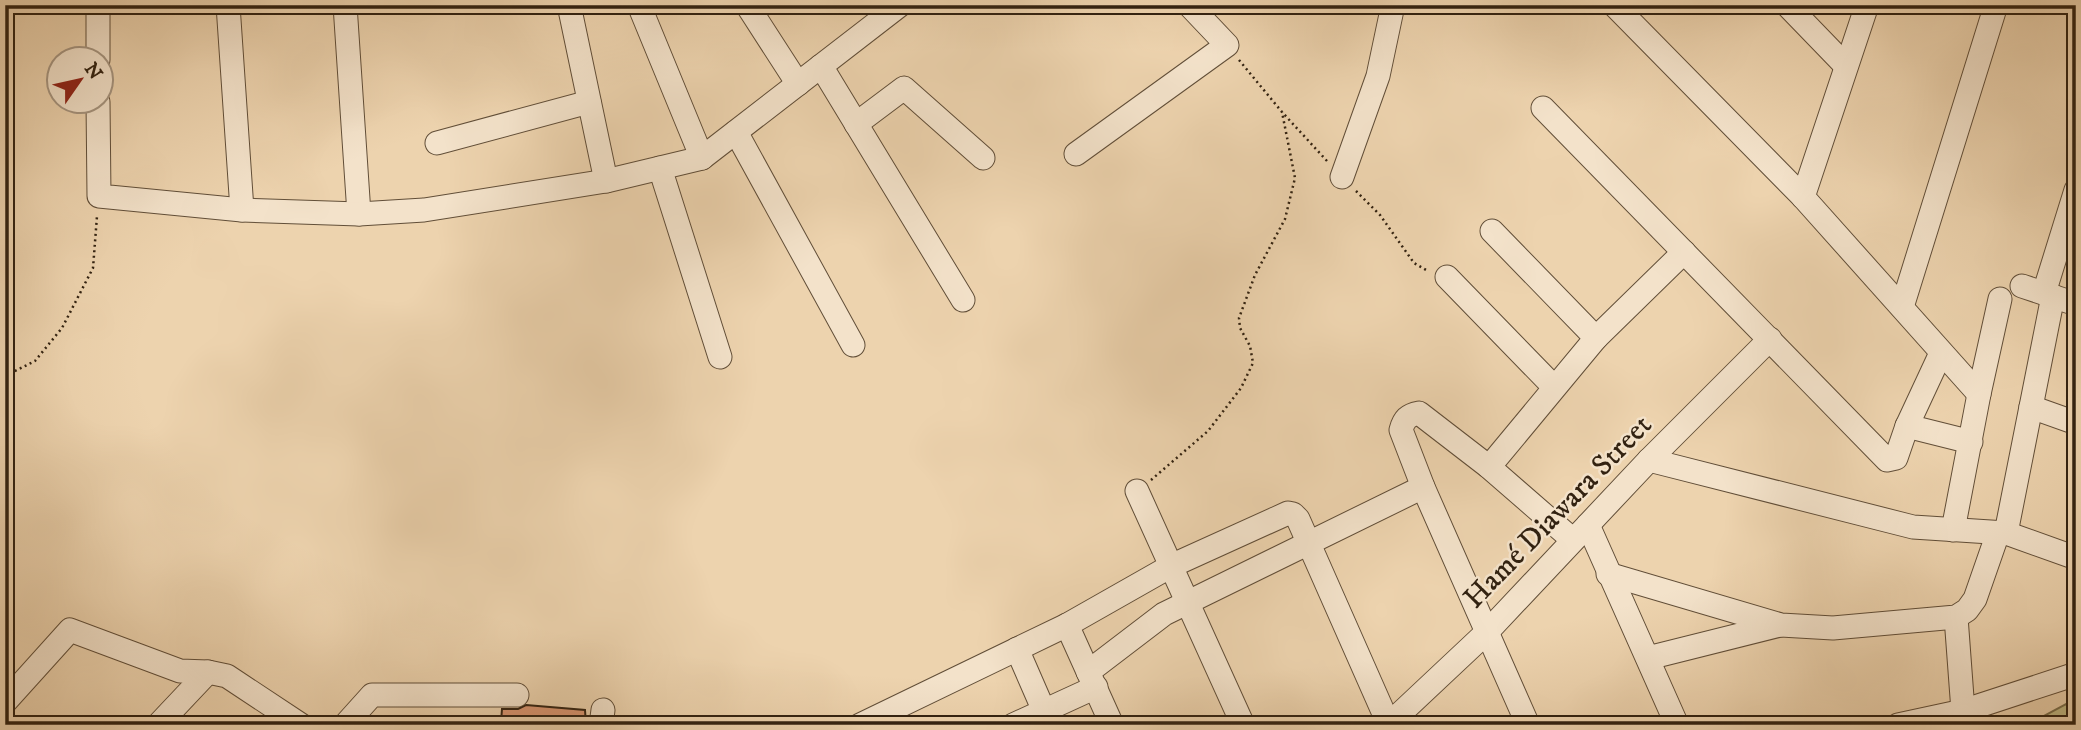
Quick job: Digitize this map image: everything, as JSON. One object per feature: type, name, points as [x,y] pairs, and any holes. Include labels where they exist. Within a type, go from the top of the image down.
[{"type":"street","points":[[98,5],[98,46]]},
{"type":"street","points":[[228,5],[242,210]]},
{"type":"street","points":[[345,5],[359,214]]},
{"type":"street","points":[[569,5],[606,180]]},
{"type":"street","points":[[639,5],[702,158]]},
{"type":"street","points":[[747,5],[798,84]]},
{"type":"street","points":[[98,116],[99,196],[242,210],[359,214],[424,210],[606,180],[702,158],[900,5]]},
{"type":"street","points":[[1076,154],[1227,45],[1189,5]]},
{"type":"street","points":[[1342,177],[1378,76],[1394,5]]},
{"type":"street","points":[[1614,5],[1803,197],[1979,394]]},
{"type":"street","points":[[1787,5],[1846,66]]},
{"type":"street","points":[[1803,197],[1867,5]]},
{"type":"street","points":[[1902,307],[1996,5]]},
{"type":"street","points":[[821,66],[962,300]]},
{"type":"street","points":[[856,124],[904,88],[984,158]]},
{"type":"street","points":[[438,143],[589,102]]},
{"type":"street","points":[[1543,108],[1887,460],[1896,458],[1907,426],[1941,353]]},
{"type":"street","points":[[736,132],[853,345]]},
{"type":"street","points":[[660,168],[720,357]]},
{"type":"street","points":[[1608,574],[1781,625],[1833,628],[1956,617],[1968,610],[1975,600],[2002,533],[2031,407],[2040,292],[2076,190]]},
{"type":"street","points":[[1492,231],[1596,338]]},
{"type":"street","points":[[1489,467],[1596,338],[1684,252]]},
{"type":"street","points":[[1447,277],[1554,387]]},
{"type":"street","points":[[2040,292],[2076,304]]},
{"type":"street","points":[[1952,530],[2000,299]]},
{"type":"street","name":"Hamé Diawara Street","points":[[1389,724],[1487,632],[1649,460],[1770,339]]},
{"type":"street","points":[[2031,407],[2076,424]]},
{"type":"street","points":[[1528,725],[1423,487],[1401,430],[1409,415],[1419,413],[1581,533],[1608,574],[1677,725]]},
{"type":"street","points":[[1907,426],[1971,442]]},
{"type":"street","points":[[1649,460],[1913,527],[2002,533],[2076,558]]},
{"type":"street","points":[[1013,725],[1044,710],[1092,680],[1164,614],[1423,487]]},
{"type":"street","points":[[1138,491],[1243,725]]},
{"type":"street","points":[[860,725],[1067,625],[1171,566],[1288,513],[1298,519],[1389,724]]},
{"type":"street","points":[[1956,617],[1962,710]]},
{"type":"street","points":[[1067,625],[1112,725]]},
{"type":"street","points":[[1648,659],[1781,625]]},
{"type":"street","points":[[5,702],[71,630],[180,671],[227,676],[301,725]]},
{"type":"street","points":[[1017,649],[1044,710]]},
{"type":"street","points":[[158,725],[208,672]]},
{"type":"street","points":[[1898,725],[1962,710],[2076,674]]},
{"type":"street","points":[[345,725],[372,695],[517,695]]},
{"type":"path","points":[[1138,491],[1208,431],[1241,388],[1253,363],[1250,346],[1240,328],[1239,318],[1255,275],[1285,219],[1295,178],[1282,112]]},
{"type":"path","points":[[5,376],[35,361],[62,328],[93,268],[99,196]]},
{"type":"shaded area","points":[[2066,704],[2076,725],[2027,725]]},
{"type":"building","points":[[526,705],[585,710],[586,725],[501,722],[502,709],[518,709]]}]
